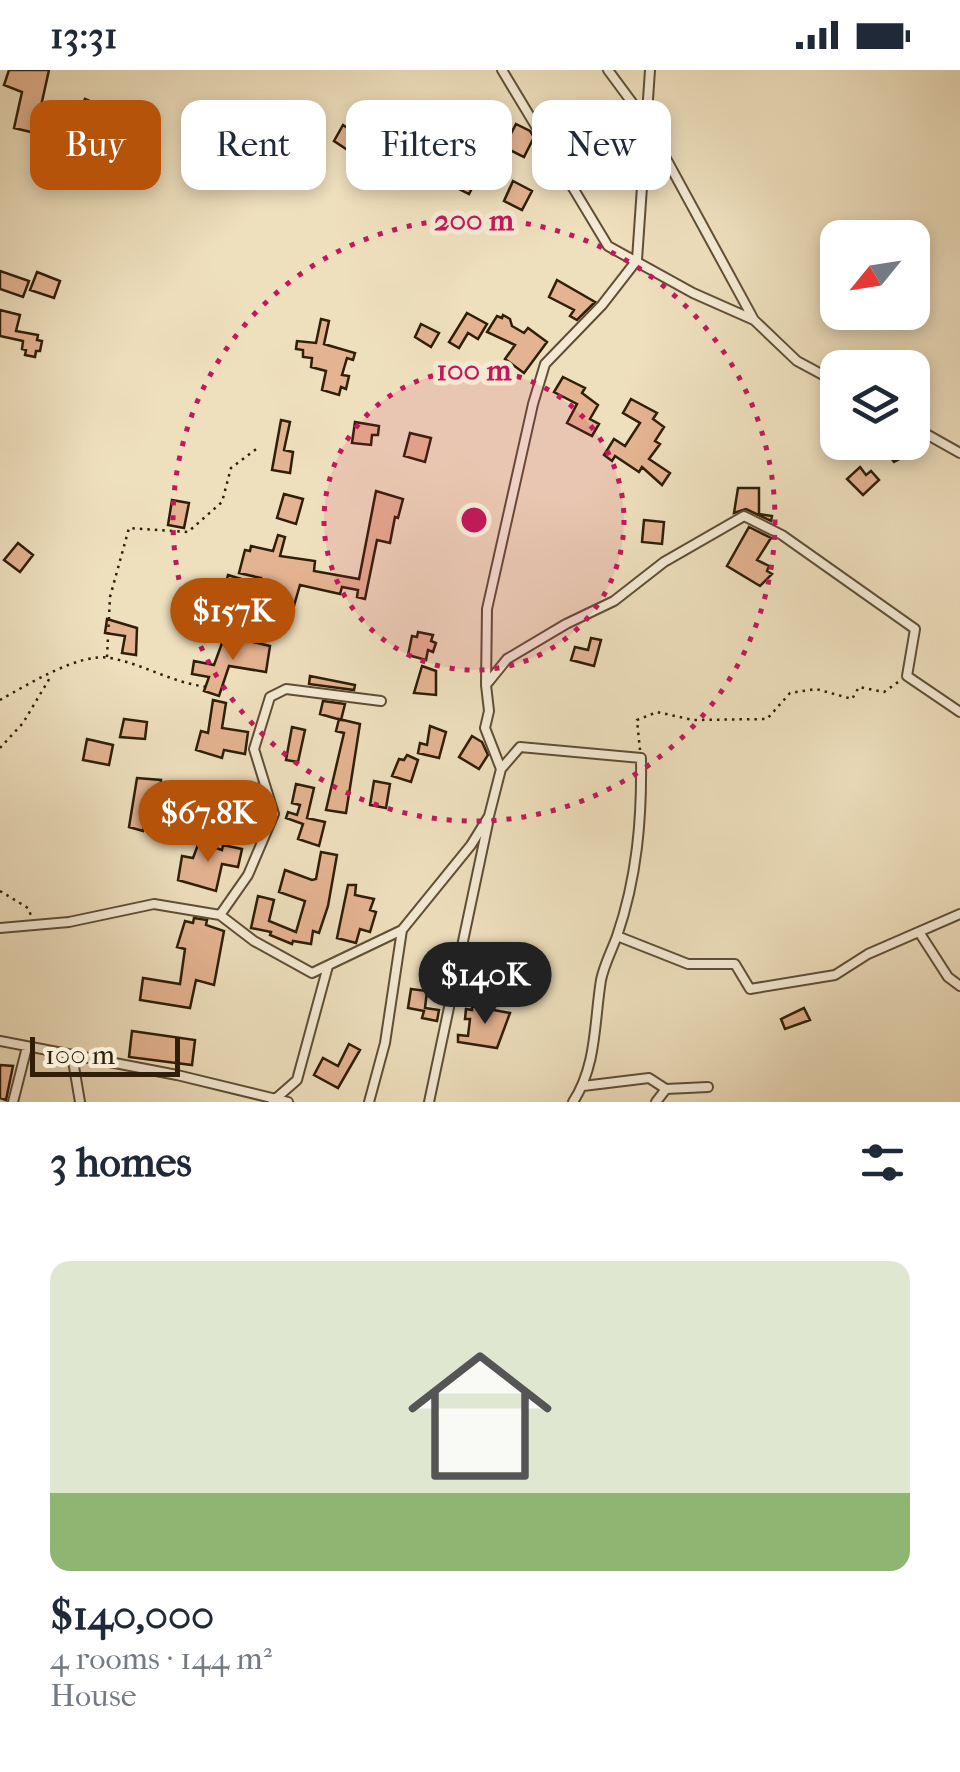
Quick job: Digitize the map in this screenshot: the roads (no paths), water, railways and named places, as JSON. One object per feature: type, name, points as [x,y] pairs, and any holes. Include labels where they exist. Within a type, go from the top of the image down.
[{"type":"street","points":[[502,70],[608,246],[692,294],[754,320]]},
{"type":"street","points":[[608,70],[630,100]]},
{"type":"street","points":[[647,100],[650,70]]},
{"type":"street","points":[[671,168],[754,320],[797,361],[820,374]]},
{"type":"street","points":[[501,769],[484,728],[489,711],[487,608],[533,404],[545,364],[602,305],[636,260],[640,190]]},
{"type":"street","points":[[930,436],[960,453]]},
{"type":"street","points":[[486,685],[507,659],[566,624],[614,602],[664,562],[744,516],[782,534],[915,629],[907,676],[960,712]]},
{"type":"street","points":[[220,916],[248,876],[274,814],[254,749],[270,697],[286,689],[381,702]]},
{"type":"street","points":[[429,1102],[501,769],[520,748],[641,758],[638,854],[628,905],[602,977],[596,1039],[584,1086],[572,1102]]},
{"type":"street","points":[[0,928],[85,919],[154,904],[220,916],[254,941],[312,974],[402,930],[490,816]]},
{"type":"street","points":[[617,936],[688,964],[735,964],[750,989],[835,975],[868,954],[960,914]]},
{"type":"street","points":[[369,1102],[385,1043],[402,930]]},
{"type":"street","points":[[918,932],[948,977],[960,986]]},
{"type":"street","points":[[273,1100],[297,1080],[328,966]]},
{"type":"street","points":[[0,1041],[177,1074],[288,1102]]},
{"type":"street","points":[[13,1102],[27,1046]]},
{"type":"street","points":[[72,1055],[80,1102]]},
{"type":"street","points":[[584,1086],[649,1078],[666,1089],[708,1086]]},
{"type":"street","points":[[656,1102],[666,1089]]}]
